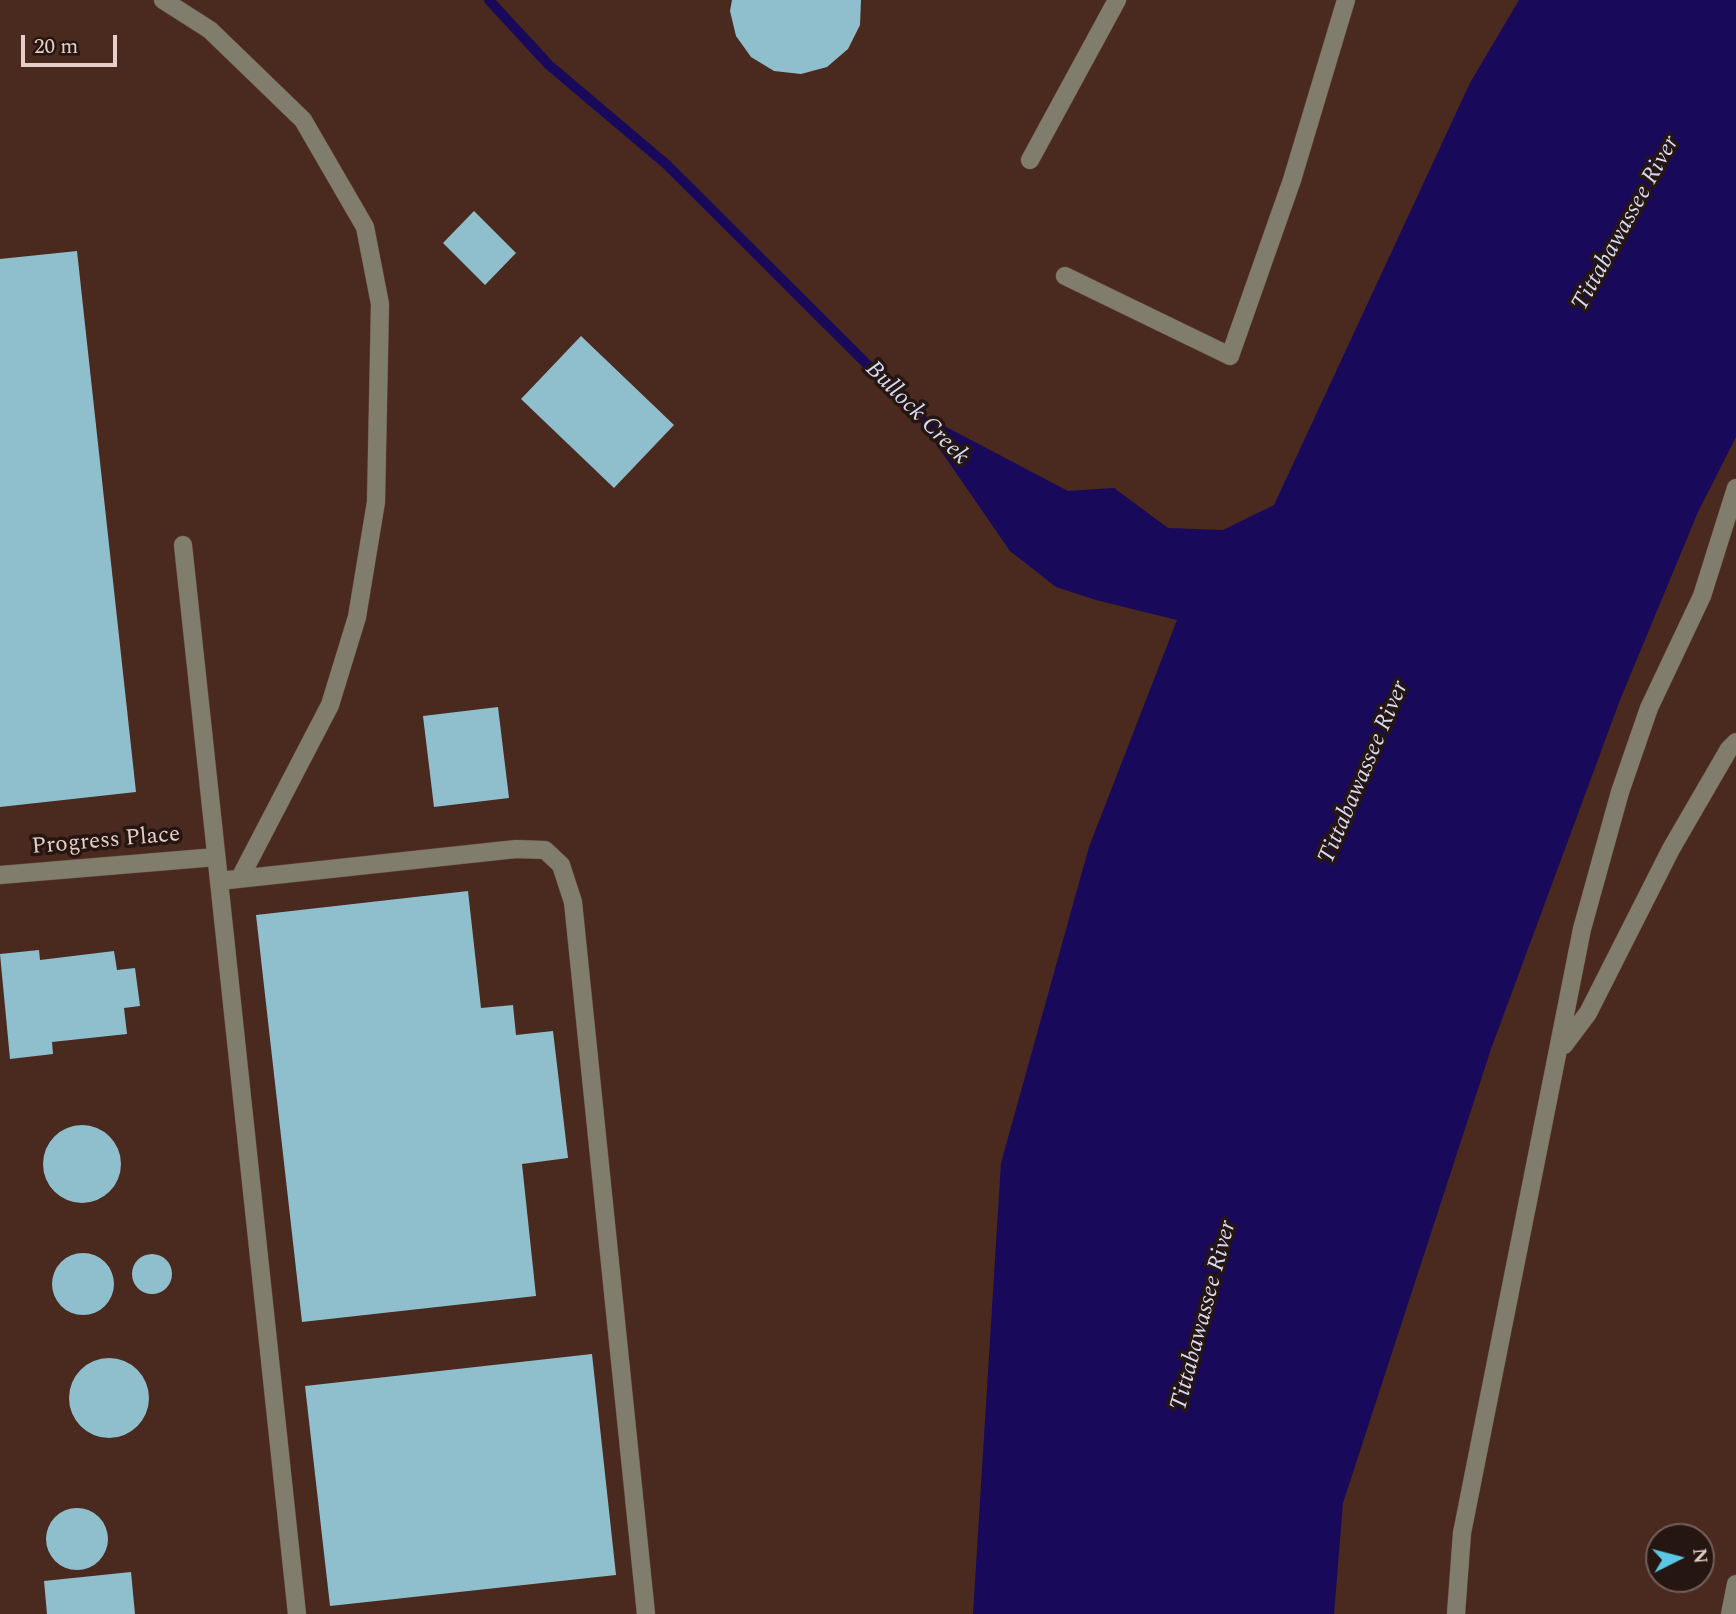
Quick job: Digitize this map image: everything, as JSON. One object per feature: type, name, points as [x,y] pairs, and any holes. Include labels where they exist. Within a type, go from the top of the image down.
[{"type":"lane","points":[[163,0],[210,30],[303,120],[365,227],[380,304],[376,502],[357,617],[330,705],[240,878]]},
{"type":"lane","points":[[1030,160],[1116,0]]},
{"type":"lane","points":[[1065,276],[1230,356],[1292,180],[1346,0]]},
{"type":"lane","points":[[1456,1614],[1462,1532],[1582,929],[1620,792],[1649,708],[1702,596],[1736,488]]},
{"type":"lane","points":[[183,545],[297,1614]]},
{"type":"lane","points":[[1559,1051],[1588,1013],[1671,849],[1729,749],[1736,742]]},
{"type":"lane","points":[[219,881],[516,849],[545,850],[561,865],[573,902],[646,1614]]},
{"type":"lane","name":"Progress Place","points":[[0,875],[216,857]]},
{"type":"lane","points":[[1730,1614],[1736,1584]]},
{"type":"water","name":"Tittabawassee River","points":[[1519,0],[1736,0],[1736,437],[1698,512],[1620,700],[1491,1049],[1343,1503],[1334,1614],[973,1614],[1001,1163],[1089,847],[1177,620],[1056,587],[1010,551],[912,409],[1068,491],[1114,488],[1168,528],[1223,530],[1274,505],[1470,83]]},
{"type":"building","points":[[732,0],[861,0],[860,25],[848,49],[827,67],[801,74],[774,71],[751,57],[736,36],[730,11]]},
{"type":"building","points":[[474,211],[516,253],[485,285],[443,243]]},
{"type":"building","points":[[77,251],[136,792],[0,807],[0,259]]},
{"type":"building","points":[[581,336],[674,425],[614,488],[521,399]]},
{"type":"building","points":[[498,707],[509,798],[434,807],[423,716]]},
{"type":"building","points":[[468,891],[481,1008],[513,1005],[516,1035],[553,1031],[568,1158],[522,1164],[536,1296],[302,1322],[256,915]]},
{"type":"building","points":[[39,950],[40,960],[114,951],[117,970],[135,968],[140,1006],[124,1008],[127,1034],[52,1042],[53,1054],[10,1059],[0,954]]},
{"type":"building","points":[[82,1125],[97,1128],[110,1136],[118,1149],[121,1164],[118,1179],[110,1192],[97,1200],[82,1203],[67,1200],[54,1192],[46,1179],[43,1164],[46,1149],[54,1136],[67,1128]]},
{"type":"building","points":[[83,1253],[105,1262],[114,1284],[105,1306],[83,1315],[61,1306],[52,1284],[61,1262]]},
{"type":"building","points":[[152,1254],[160,1255],[166,1260],[171,1266],[171,1282],[166,1288],[160,1293],[152,1294],[144,1293],[138,1288],[133,1282],[132,1274],[133,1266],[138,1260],[144,1255]]},
{"type":"building","points":[[592,1354],[616,1575],[330,1606],[305,1386]]},
{"type":"building","points":[[109,1358],[124,1361],[137,1370],[146,1383],[149,1398],[146,1413],[137,1426],[124,1435],[109,1438],[94,1435],[81,1426],[72,1413],[69,1398],[72,1383],[81,1370],[94,1361]]},
{"type":"building","points":[[77,1508],[89,1510],[99,1517],[106,1527],[106,1551],[99,1561],[89,1568],[77,1570],[65,1568],[55,1561],[48,1551],[46,1539],[48,1527],[55,1517],[65,1510]]},
{"type":"building","points":[[131,1572],[135,1614],[47,1614],[44,1581]]},
{"type":"waterway","name":"Bullock Creek","points":[[489,0],[549,65],[666,164],[921,418]]}]
